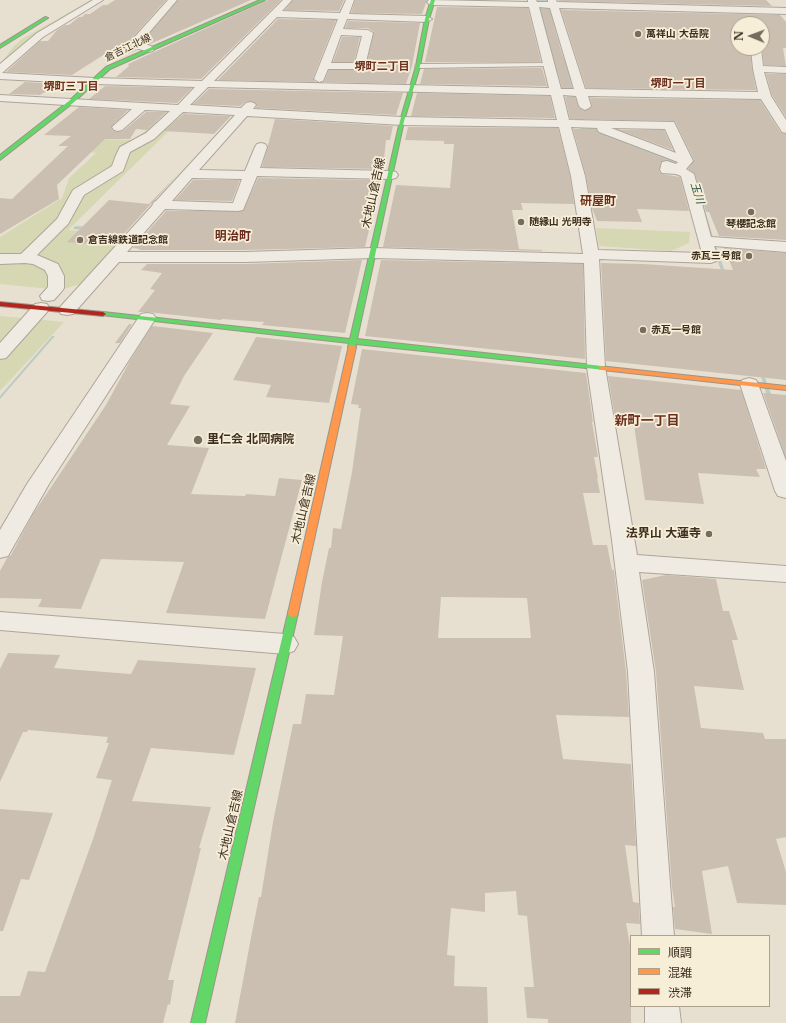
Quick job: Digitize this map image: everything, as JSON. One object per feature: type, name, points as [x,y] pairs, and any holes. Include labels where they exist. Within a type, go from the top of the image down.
[{"type":"main road","name":"倉吉江北線","points":[[0,158],[71,102],[108,68],[148,49],[263,0]]},
{"type":"main road","name":"木地山倉吉線","points":[[198,1023],[355,341],[402,121],[418,66],[427,18],[432,1]]},
{"type":"main road","points":[[3,45],[49,17]]},
{"type":"main road","points":[[0,304],[44,302],[67,310],[596,366],[786,388]]},
{"type":"street","points":[[71,6],[81,0]]},
{"type":"street","points":[[0,70],[40,35],[99,0]]},
{"type":"street","points":[[148,49],[136,45],[136,42],[173,0]]},
{"type":"street","points":[[25,258],[63,221],[78,192],[118,168],[125,150],[150,136],[182,108],[288,0]]},
{"type":"street","points":[[316,87],[350,0]]},
{"type":"street","points":[[574,6],[583,0]]},
{"type":"street","points":[[740,0],[751,14]]},
{"type":"street","points":[[432,1],[553,2],[574,6],[751,14],[786,11]]},
{"type":"street","points":[[533,2],[578,176],[591,257],[596,366],[641,672],[658,935]]},
{"type":"street","points":[[113,257],[245,257],[374,252],[712,258],[705,241],[687,174],[591,124],[553,2]]},
{"type":"street","points":[[274,14],[427,18]]},
{"type":"street","points":[[324,66],[360,66],[368,33],[337,32]]},
{"type":"street","points":[[0,58],[5,52],[3,45]]},
{"type":"street","points":[[757,56],[758,69],[765,96],[786,128]]},
{"type":"street","points":[[758,69],[786,70]]},
{"type":"street","points":[[0,76],[95,81],[265,86],[765,96]]},
{"type":"street","points":[[67,310],[159,205],[244,112],[265,86]]},
{"type":"street","points":[[1,99],[402,121],[670,125],[674,166]]},
{"type":"street","points":[[118,127],[142,106]]},
{"type":"street","points":[[159,205],[238,207],[260,147]]},
{"type":"street","points":[[187,174],[391,175]]},
{"type":"street","points":[[705,241],[786,247]]},
{"type":"street","points":[[0,260],[25,258],[37,260],[52,267],[56,276],[56,288],[0,354]]},
{"type":"street","points":[[0,550],[38,484],[148,318]]},
{"type":"street","points":[[749,384],[786,491]]},
{"type":"street","points":[[626,563],[786,574]]},
{"type":"street","points":[[0,621],[285,644]]},
{"type":"street","points":[[662,1007],[663,1023]]},
{"type":"lane","points":[[418,66],[549,64]]},
{"type":"green space","points":[[91,0],[96,0],[0,64],[14,46],[22,39]]},
{"type":"green space","points":[[169,109],[189,111],[68,230],[126,236],[80,284],[61,290],[0,284],[0,237],[62,198],[69,178],[96,153],[84,151],[96,139],[135,140]]},
{"type":"green space","points":[[596,228],[690,232],[689,243],[671,251],[599,246]]},
{"type":"green space","points":[[0,316],[64,322],[0,391]]},
{"type":"water","name":"玉川","points":[[537,0],[547,0],[550,6],[559,48],[567,65],[573,91],[583,121],[594,129],[666,157],[694,174],[717,250],[773,399],[786,443],[786,461],[761,376],[716,257],[711,237],[690,174],[673,165],[579,128],[553,62],[544,33]]},
{"type":"water","points":[[52,336],[55,336],[0,399],[0,396]]},
{"type":"building","points":[[115,0],[166,0],[131,39],[131,48],[137,50],[122,56],[116,47],[72,75],[6,72],[40,41],[48,41],[57,30],[65,25],[69,25],[79,17],[82,17],[85,14],[90,14],[103,5],[107,5]]},
{"type":"building","points":[[178,0],[251,0],[150,44],[143,41]]},
{"type":"building","points":[[268,0],[281,0],[201,79],[116,77],[129,66],[128,64]]},
{"type":"building","points":[[293,0],[344,0],[339,11],[285,10]]},
{"type":"building","points":[[355,0],[427,0],[422,14],[351,13]]},
{"type":"building","points":[[559,0],[766,0],[772,6],[558,1]]},
{"type":"building","points":[[437,7],[528,8],[541,62],[425,62]]},
{"type":"building","points":[[541,9],[549,9],[572,88],[562,88]]},
{"type":"building","points":[[561,10],[780,15],[786,22],[786,48],[783,48],[786,66],[764,65],[763,56],[770,56],[770,16],[730,16],[730,56],[751,56],[756,90],[586,88]]},
{"type":"building","points":[[278,19],[336,20],[313,78],[315,82],[218,80]]},
{"type":"building","points":[[348,21],[420,23],[412,66],[406,84],[324,82],[329,70],[360,70],[366,66],[374,32],[368,28],[345,28]]},
{"type":"building","points":[[342,37],[360,37],[354,62],[333,62]]},
{"type":"building","points":[[542,68],[547,86],[420,84],[424,69]]},
{"type":"building","points":[[766,74],[786,74],[786,117],[772,95]]},
{"type":"building","points":[[25,82],[59,84],[40,95],[9,94]]},
{"type":"building","points":[[105,86],[192,88],[177,103],[89,99]]},
{"type":"building","points":[[209,89],[403,93],[396,115],[256,108],[257,104],[250,101],[245,102],[240,106],[193,104]]},
{"type":"building","points":[[417,93],[550,96],[555,118],[411,116]]},
{"type":"building","points":[[565,97],[575,97],[578,107],[584,111],[592,107],[590,98],[760,100],[781,133],[786,134],[786,240],[719,236],[709,212],[706,212],[695,174],[688,169],[694,160],[675,121],[570,119]]},
{"type":"building","points":[[79,107],[128,110],[111,127],[113,131],[118,132],[123,131],[146,112],[166,112],[147,130],[136,129],[130,139],[105,139],[57,185],[59,199],[0,234],[0,198],[12,199],[68,146],[58,146],[71,136],[44,135]]},
{"type":"building","points":[[184,114],[231,116],[214,134],[164,131]]},
{"type":"building","points":[[275,119],[393,126],[390,140],[386,140],[383,169],[262,167]]},
{"type":"building","points":[[408,127],[558,128],[570,176],[574,204],[521,203],[523,210],[512,210],[519,249],[542,251],[383,247],[396,185],[450,188],[454,144],[444,144],[444,141],[405,140]]},
{"type":"building","points":[[573,129],[596,129],[598,133],[667,160],[661,162],[659,171],[662,174],[680,177],[689,211],[637,209],[642,222],[597,221],[592,208],[586,176]]},
{"type":"building","points":[[619,130],[664,130],[673,150]]},
{"type":"building","points":[[179,173],[113,246],[67,242],[109,200],[149,204]]},
{"type":"building","points":[[258,178],[381,180],[365,247],[245,250],[139,250],[140,249],[133,248],[166,211],[243,211]]},
{"type":"building","points":[[193,180],[240,180],[232,201],[175,200]]},
{"type":"building","points":[[724,248],[786,253],[786,380],[606,361],[601,263],[643,264],[733,270]]},
{"type":"building","points":[[362,260],[345,333],[262,325],[264,322],[221,320],[138,312],[155,290],[150,289],[162,273],[141,270],[147,264],[245,264]]},
{"type":"building","points":[[381,260],[583,264],[585,359],[365,336]]},
{"type":"building","points":[[129,324],[132,324],[120,343],[115,343]]},
{"type":"building","points":[[152,326],[213,333],[184,376],[170,404],[190,406],[167,445],[209,448],[191,494],[245,496],[246,494],[275,496],[279,478],[302,480],[265,619],[166,613],[184,562],[101,559],[81,609],[38,607],[42,599],[0,598],[0,571],[7,558],[11,555],[33,514],[106,405],[131,359]]},
{"type":"building","points":[[256,337],[342,346],[329,403],[266,397],[271,385],[233,380]]},
{"type":"building","points":[[362,349],[586,373],[598,457],[594,457],[600,493],[583,493],[593,545],[607,545],[612,570],[614,570],[626,672],[629,717],[556,715],[563,759],[631,764],[636,846],[625,845],[633,902],[639,903],[640,924],[626,923],[630,945],[631,1023],[548,1023],[548,1019],[527,1018],[524,987],[534,987],[527,916],[518,915],[516,891],[485,893],[485,912],[451,908],[447,955],[455,956],[454,986],[487,987],[488,1023],[235,1023],[259,897],[261,897],[273,822],[293,724],[301,724],[306,694],[334,695],[343,636],[314,635],[322,582],[329,548],[331,548],[333,528],[341,529],[352,472],[361,408],[358,408],[359,405],[351,404]],"holes":[[[441,597],[527,598],[531,638],[438,638]]]},
{"type":"building","points":[[608,376],[741,390],[766,469],[756,469],[760,477],[698,473],[704,504],[645,500],[634,425],[616,423]]},
{"type":"building","points":[[763,393],[786,395],[786,457]]},
{"type":"building","points":[[666,575],[716,579],[723,611],[729,611],[738,640],[732,640],[744,690],[694,686],[701,728],[763,733],[765,739],[786,739],[786,837],[776,839],[786,872],[786,905],[737,903],[728,866],[702,871],[712,934],[675,929],[673,907],[675,907],[672,888],[656,672],[642,580]]},
{"type":"building","points":[[8,653],[60,655],[54,668],[131,674],[138,660],[256,668],[234,755],[151,748],[132,801],[211,807],[199,848],[201,848],[168,980],[174,980],[170,1005],[168,1004],[163,1023],[0,1023],[0,996],[20,996],[28,971],[45,972],[93,839],[112,780],[96,778],[109,743],[106,743],[108,737],[28,730],[27,732],[23,732],[0,782],[0,669]]},
{"type":"building","points":[[0,809],[53,813],[29,880],[21,879],[3,931],[0,931]]},
{"type":"waterway","points":[[76,228],[90,229]]},
{"type":"traffic: fast","points":[[0,158],[71,102],[108,68],[263,0]]},
{"type":"traffic: fast","points":[[352,347],[402,121],[418,66],[427,19],[433,0]]},
{"type":"traffic: fast","points":[[0,47],[46,18]]},
{"type":"traffic: fast","points":[[103,314],[602,368]]},
{"type":"traffic: fast","points":[[198,1023],[293,613]]},
{"type":"traffic: slow","points":[[293,613],[352,347]]},
{"type":"traffic: slow","points":[[602,368],[786,388]]},
{"type":"traffic: jam","points":[[0,304],[103,314]]},
{"type":"place","name":"萬祥山 大岳院","points":[[638,34]]},
{"type":"place","name":"琴櫻記念館","points":[[751,212]]},
{"type":"place","name":"随縁山 光明寺","points":[[521,222]]},
{"type":"place","name":"倉吉線鉄道記念館","points":[[80,240]]},
{"type":"place","name":"赤瓦三号館","points":[[749,256]]},
{"type":"place","name":"赤瓦一号館","points":[[643,330]]},
{"type":"place","name":"里仁会 北岡病院","points":[[198,440]]},
{"type":"place","name":"法界山 大蓮寺","points":[[709,534]]},
{"type":"district","name":"堺町二丁目","points":[[382,67]]},
{"type":"district","name":"堺町一丁目","points":[[678,84]]},
{"type":"district","name":"堺町三丁目","points":[[71,87]]},
{"type":"district","name":"研屋町","points":[[598,202]]},
{"type":"district","name":"明治町","points":[[233,237]]},
{"type":"district","name":"新町一丁目","points":[[647,421]]}]
